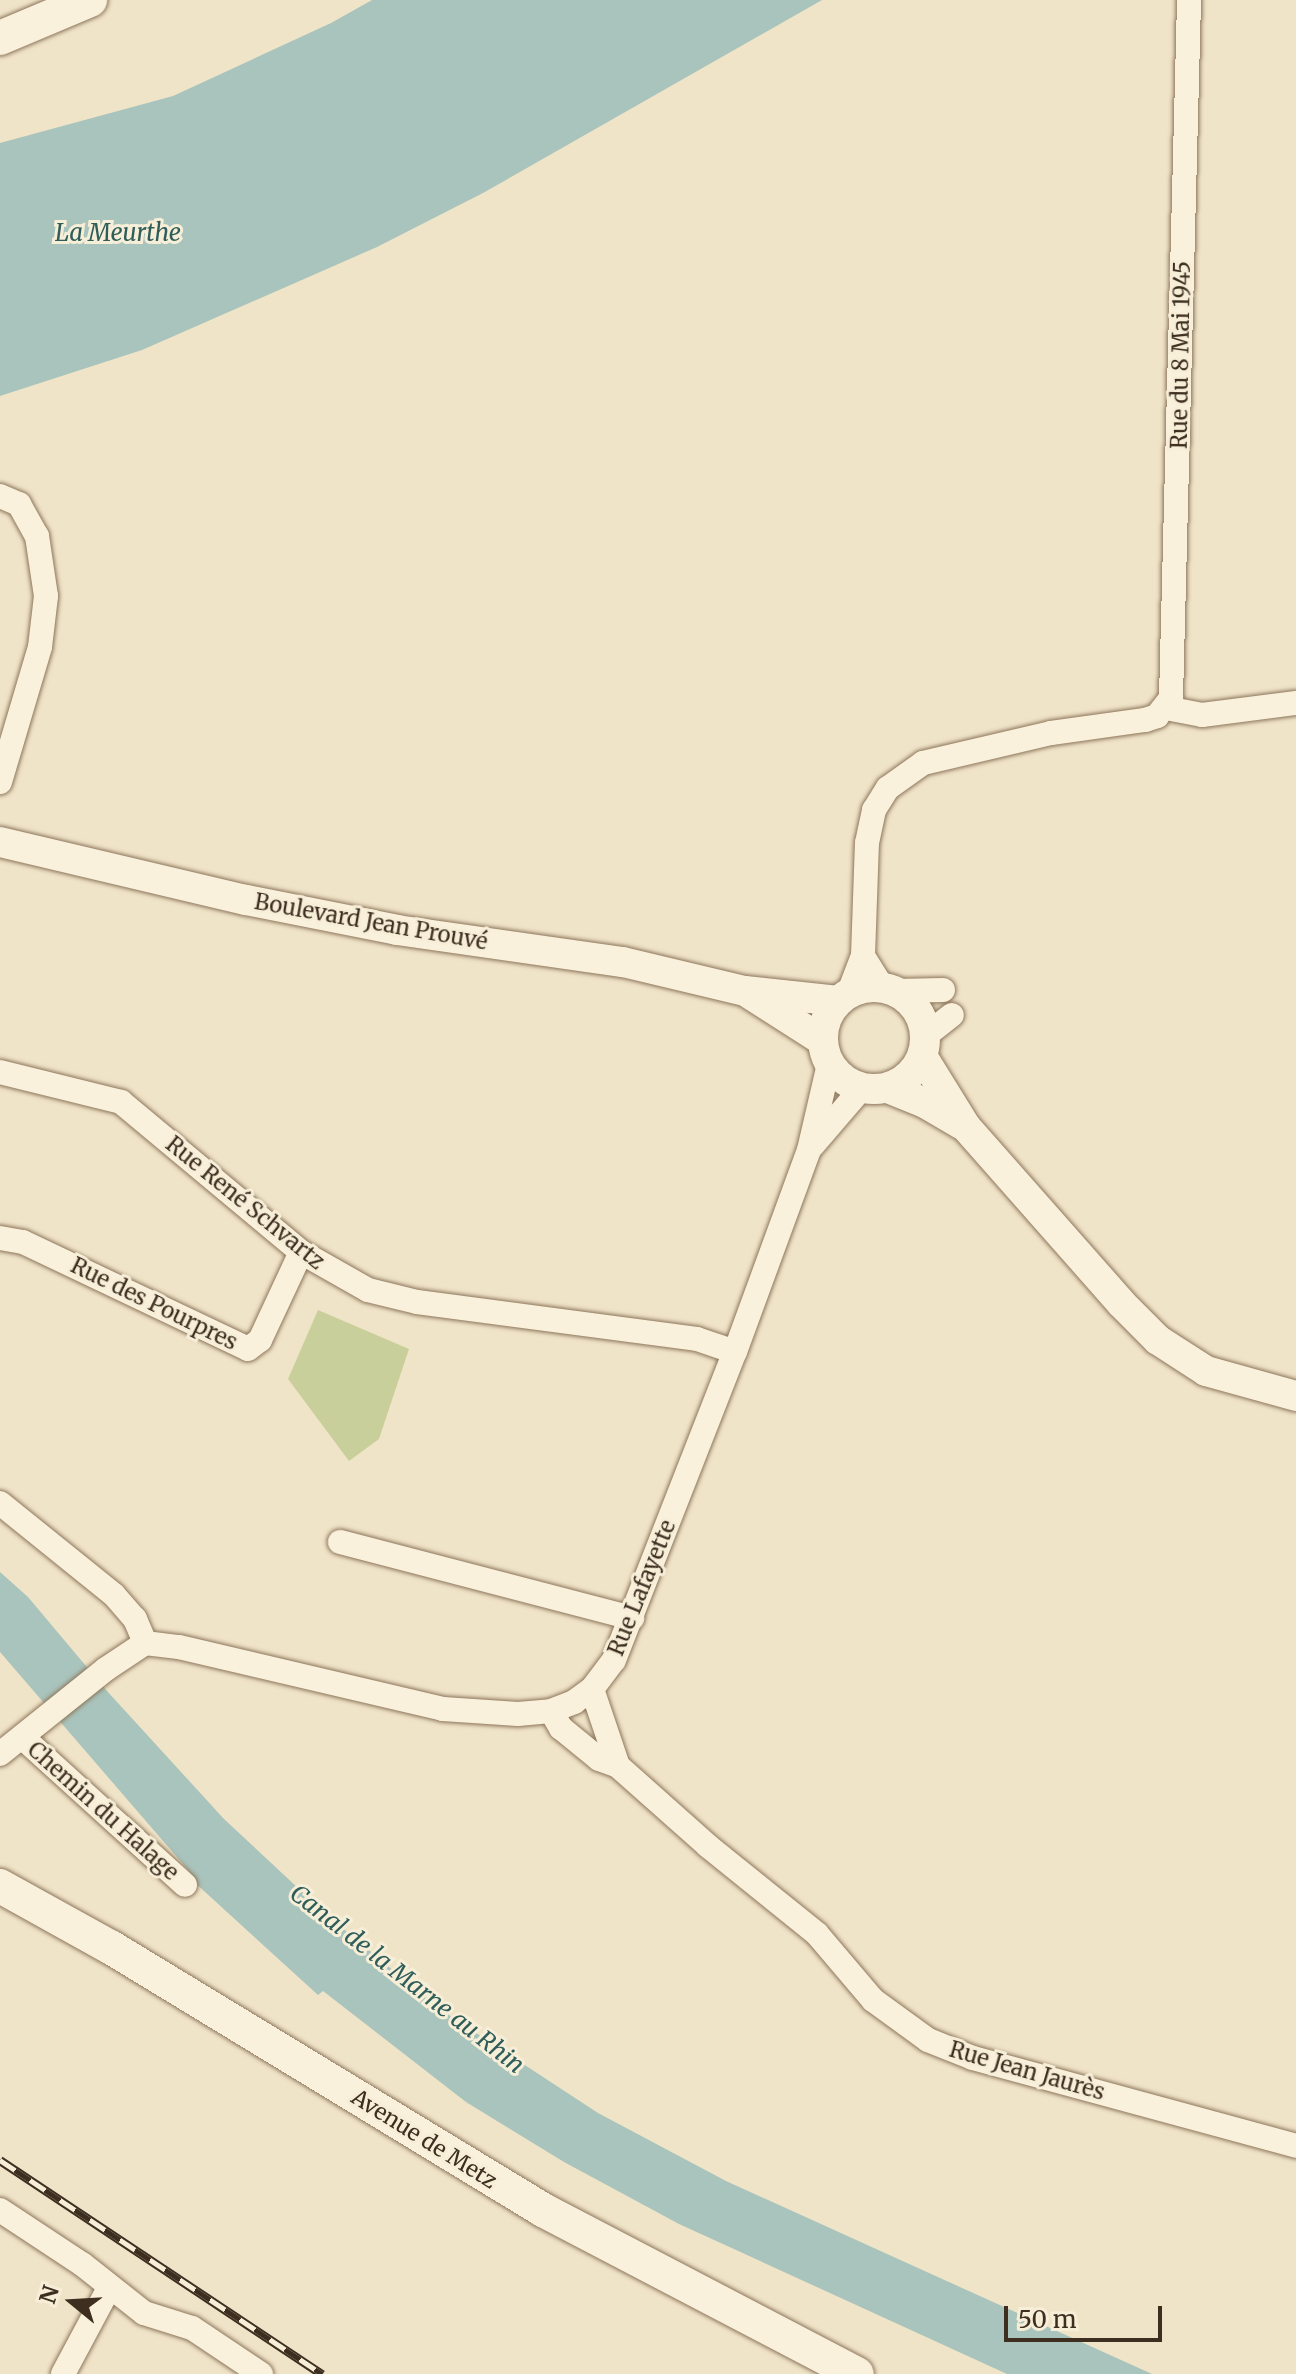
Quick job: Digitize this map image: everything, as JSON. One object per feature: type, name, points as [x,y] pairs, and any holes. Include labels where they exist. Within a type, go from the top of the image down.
[{"type":"main road","points":[[0,38],[90,0]]},
{"type":"main road","name":"Avenue de Metz","points":[[0,1886],[112,1948],[529,2202],[857,2374]]},
{"type":"street","name":"Rue du 8 Mai 1945","points":[[1166,708],[1174,677],[1189,0]]},
{"type":"street","points":[[0,496],[19,504],[37,536],[46,596],[40,647],[0,782]]},
{"type":"street","points":[[966,1127],[925,1103],[849,1083],[826,1052],[826,1019],[844,997],[863,956],[867,843],[874,810],[888,788],[923,763],[1051,733],[1145,720],[1166,708],[1202,715],[1296,703]]},
{"type":"street","name":"Boulevard Jean Prouvé","points":[[0,842],[246,900],[397,930],[623,962],[745,991],[844,997]]},
{"type":"street","points":[[863,956],[889,989],[916,1009],[924,1046],[966,1127],[1121,1303],[1158,1340],[1206,1371],[1296,1396]]},
{"type":"street","points":[[844,997],[889,989],[943,990]]},
{"type":"street","name":"Boulevard Jean Prouvé","points":[[745,991],[826,1052]]},
{"type":"street","points":[[875,1088],[902,1081],[924,1046],[952,1015]]},
{"type":"street","name":"Rue Lafayette","points":[[145,1643],[179,1647],[443,1709],[518,1714],[551,1711],[574,1702],[592,1689],[614,1660],[632,1618],[735,1352],[809,1150],[826,1052]]},
{"type":"street","name":"Rue René Schvartz","points":[[0,1072],[121,1102],[301,1252],[354,1284],[389,1297],[697,1339],[735,1352]]},
{"type":"street","name":"Rue Lafayette","points":[[809,1150],[875,1088]]},
{"type":"street","name":"Rue des Pourpres","points":[[0,1238],[23,1242],[248,1349],[260,1340],[301,1252]]},
{"type":"street","points":[[0,1503],[114,1595],[135,1619],[145,1643],[106,1669],[0,1754]]},
{"type":"street","points":[[340,1542],[632,1618]]},
{"type":"street","name":"Rue Jean Jaurès","points":[[592,1689],[618,1766]]},
{"type":"street","name":"Rue Jean Jaurès","points":[[551,1711],[561,1728],[599,1759],[618,1766],[708,1846],[817,1934],[873,2000],[928,2040],[973,2058],[1296,2146]]},
{"type":"street","name":"Chemin du Halage","points":[[31,1730],[185,1885]]},
{"type":"street","points":[[0,2210],[82,2264],[144,2313],[192,2328],[230,2365],[261,2374]]},
{"type":"street","points":[[63,2374],[109,2288]]},
{"type":"green space","points":[[318,1310],[409,1349],[379,1439],[349,1461],[288,1379]]},
{"type":"water","name":"La Meurthe","points":[[372,0],[822,0],[483,193],[377,247],[142,350],[0,396],[0,143],[173,96],[331,23]]},
{"type":"water","name":"Canal de la Marne au Rhin","points":[[0,1572],[28,1597],[107,1691],[224,1819],[328,1916],[438,2008],[598,2113],[726,2181],[1152,2374],[1007,2374],[679,2224],[564,2162],[466,2102],[323,1991],[318,1995],[193,1881],[195,1878],[0,1652]]},
{"type":"railway","points":[[0,2160],[322,2374]]}]
